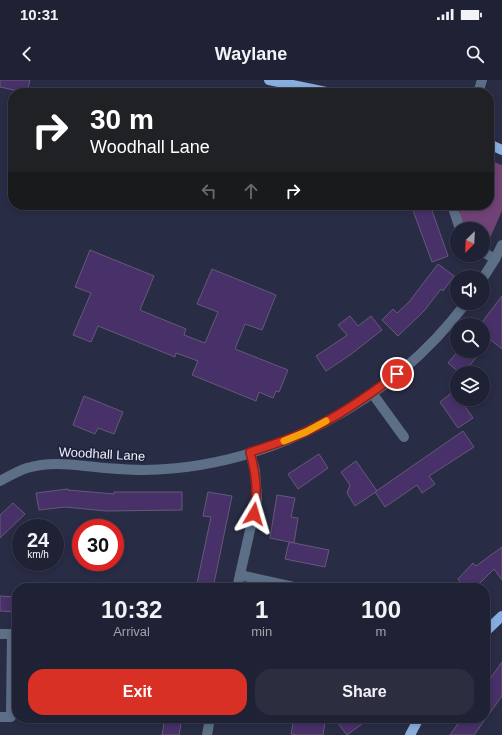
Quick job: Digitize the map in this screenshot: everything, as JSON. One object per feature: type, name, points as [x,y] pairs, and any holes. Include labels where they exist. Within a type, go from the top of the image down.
[{"type":"main road","points":[[269,80],[307,88]]},
{"type":"main road","points":[[490,627],[502,616]]},
{"type":"main road","points":[[410,735],[417,723]]},
{"type":"street","points":[[454,210],[458,222]]},
{"type":"street","points":[[488,270],[502,245]]},
{"type":"street","points":[[490,256],[495,259]]},
{"type":"street","name":"Woodhall Lane","points":[[0,481],[27,468],[48,464],[65,464],[127,470],[161,469],[212,462],[250,452],[306,432],[372,393],[409,365],[438,337],[460,310]]},
{"type":"street","points":[[372,393],[404,437]]},
{"type":"street","points":[[238,583],[256,499],[255,471],[250,452]]},
{"type":"street","points":[[240,576],[274,583]]},
{"type":"street","points":[[0,634],[12,634],[11,717],[0,717]]},
{"type":"street","points":[[206,735],[209,723]]},
{"type":"shaded area","points":[[494,162],[502,165],[502,211],[490,238],[490,222],[462,222],[460,210],[494,210]]},
{"type":"building","points":[[0,80],[30,80],[28,88],[8,89],[0,87]]},
{"type":"building","points":[[413,210],[432,210],[448,256],[432,262]]},
{"type":"building","points":[[90,250],[154,276],[140,310],[186,329],[184,335],[205,343],[218,312],[197,304],[212,269],[276,295],[262,330],[245,324],[235,349],[288,370],[279,392],[276,391],[273,398],[259,392],[256,401],[192,375],[198,361],[176,353],[175,357],[98,326],[91,342],[73,335],[91,293],[75,287]]},
{"type":"building","points":[[438,264],[450,273],[450,281],[443,291],[441,289],[424,311],[398,336],[382,320],[393,309],[397,313],[409,302]]},
{"type":"building","points":[[502,296],[502,349],[491,340],[490,341],[490,318],[485,318]]},
{"type":"building","points":[[350,316],[358,326],[371,316],[382,330],[350,355],[326,371],[316,356],[347,335],[338,325]]},
{"type":"building","points":[[452,358],[476,358],[469,366],[452,366],[448,363]]},
{"type":"building","points":[[450,394],[450,406],[465,406],[473,418],[458,428],[440,402]]},
{"type":"building","points":[[84,396],[123,412],[114,434],[98,428],[95,434],[73,425]]},
{"type":"building","points":[[463,431],[474,447],[429,476],[435,484],[422,493],[417,485],[385,507],[375,492]]},
{"type":"building","points":[[319,454],[328,468],[298,489],[288,474]]},
{"type":"building","points":[[356,461],[377,491],[355,506],[347,493],[350,485],[341,472]]},
{"type":"building","points":[[68,489],[114,494],[114,492],[182,492],[182,510],[106,511],[65,507],[39,510],[36,493]]},
{"type":"building","points":[[208,492],[232,496],[214,583],[197,583],[211,517],[203,516]]},
{"type":"building","points":[[277,495],[295,498],[291,517],[298,518],[294,543],[270,538]]},
{"type":"building","points":[[13,503],[25,514],[20,519],[12,519],[12,526],[0,538],[0,515]]},
{"type":"building","points":[[289,542],[329,550],[325,567],[285,559]]},
{"type":"building","points":[[502,547],[502,580],[494,569],[480,583],[459,583],[460,582],[458,579],[473,563],[476,566]]},
{"type":"building","points":[[0,596],[12,597],[12,612],[0,611]]},
{"type":"building","points":[[502,662],[502,696],[490,713],[490,679]]},
{"type":"building","points":[[164,723],[181,723],[179,735],[162,735]]},
{"type":"building","points":[[293,723],[325,723],[323,735],[291,734]]},
{"type":"building","points":[[338,723],[363,723],[347,735]]},
{"type":"building","points":[[458,723],[483,723],[474,735],[450,735]]},
{"type":"slow traffic","points":[[284,441],[306,432],[326,421]]},
{"type":"route","points":[[254,514],[257,487],[250,452],[279,443],[306,432],[372,393],[397,374]]}]
